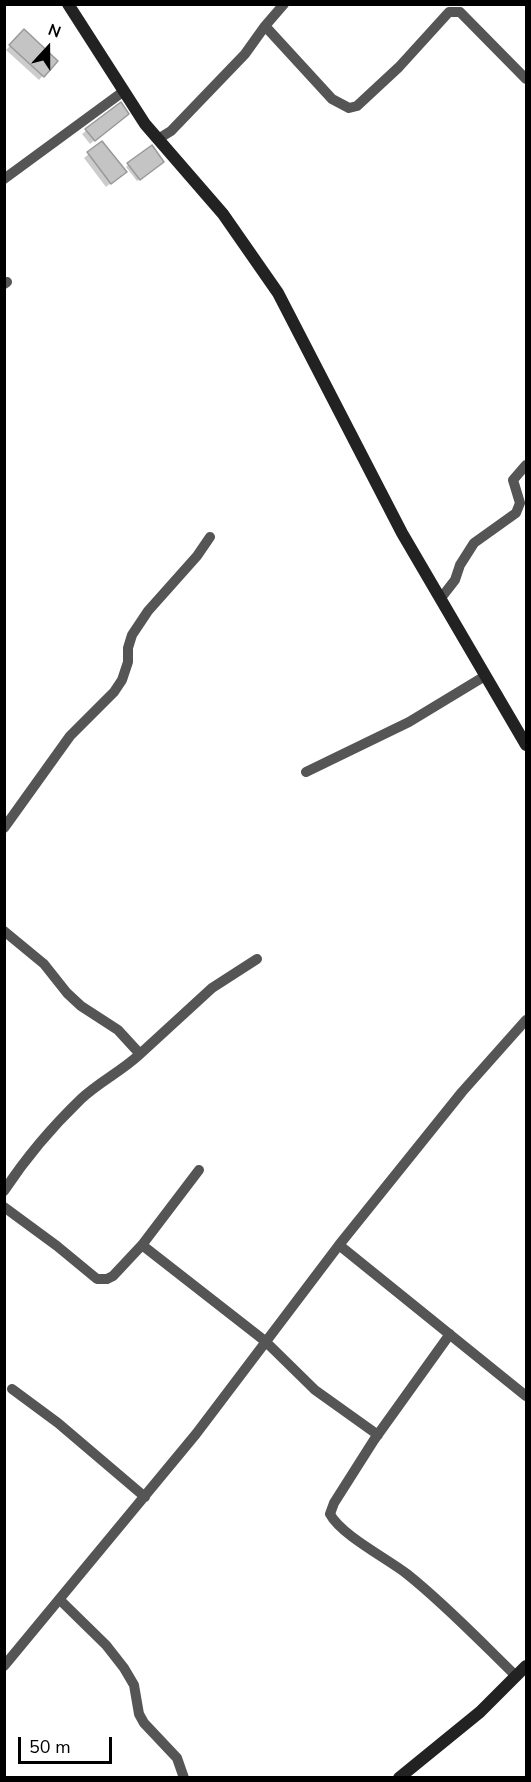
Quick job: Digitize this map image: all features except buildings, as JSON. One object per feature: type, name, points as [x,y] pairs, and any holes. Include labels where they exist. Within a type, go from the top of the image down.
[{"type":"main road","points":[[68,4],[145,124],[223,214],[278,293],[402,534],[526,746]]},
{"type":"main road","points":[[399,1778],[480,1712],[526,1666]]},
{"type":"street","points":[[158,139],[171,131],[245,54],[284,4]]},
{"type":"street","points":[[265,26],[332,99],[349,108],[357,106],[399,67],[452,11],[460,12],[526,79]]},
{"type":"street","points":[[4,179],[124,91]]},
{"type":"street","points":[[441,598],[455,580],[463,560],[474,543],[516,513],[520,503],[513,480],[526,465]]},
{"type":"street","points":[[4,828],[70,736],[114,692],[122,680],[128,662],[128,648],[132,635],[148,611],[210,537]]},
{"type":"street","points":[[306,772],[409,722],[485,676]]},
{"type":"street","points":[[4,931],[44,964],[67,993],[81,1006],[118,1030],[140,1054]]},
{"type":"street","points":[[4,1191],[18,1171],[82,1098],[128,1065],[212,988],[257,959]]},
{"type":"street","points":[[4,1666],[196,1434],[339,1245],[462,1092],[526,1020]]},
{"type":"street","points":[[4,1207],[97,1279],[106,1279],[113,1275],[142,1245],[199,1170]]},
{"type":"street","points":[[142,1245],[265,1341],[315,1390],[378,1435]]},
{"type":"street","points":[[339,1245],[526,1396]]},
{"type":"street","points":[[450,1334],[378,1435],[330,1511],[333,1520],[408,1575],[516,1676]]},
{"type":"street","points":[[12,1389],[58,1423],[145,1497]]},
{"type":"street","points":[[60,1600],[106,1645],[124,1668],[134,1684],[139,1714],[144,1723],[177,1758],[184,1778]]}]
